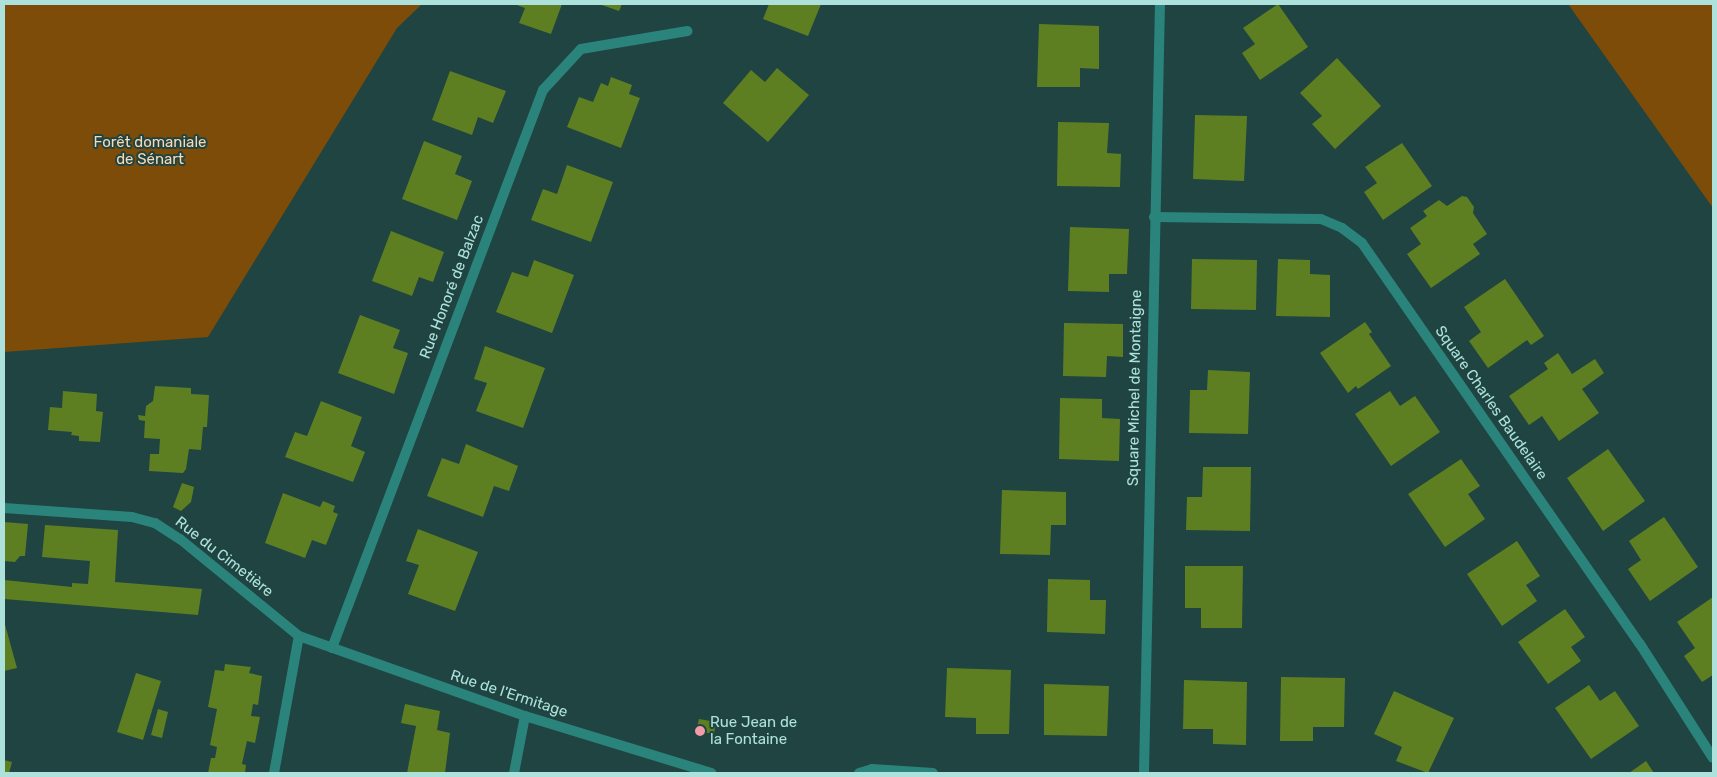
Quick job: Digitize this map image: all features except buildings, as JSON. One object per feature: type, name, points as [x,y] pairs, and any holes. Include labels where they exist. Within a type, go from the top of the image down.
[{"type":"street","name":"Square Michel de Montaigne","points":[[1144,773],[1154,217],[1160,4]]},
{"type":"street","name":"Rue Honoré de Balzac","points":[[332,648],[542,90],[581,49],[687,31]]},
{"type":"street","name":"Square Charles Baudelaire","points":[[1154,217],[1322,219],[1342,228],[1362,243],[1640,644],[1713,758]]},
{"type":"street","name":"Rue du Cimetière","points":[[4,508],[132,517],[155,523],[180,539],[299,636]]},
{"type":"street","name":"Rue de l'Ermitage","points":[[299,636],[525,716],[711,773]]},
{"type":"street","points":[[274,773],[299,636]]},
{"type":"street","points":[[514,773],[525,716]]},
{"type":"street","points":[[859,773],[880,769],[933,773]]},
{"type":"green space","name":"Forêt domaniale de Sénart","points":[[4,4],[422,4],[397,28],[208,337],[4,352]]},
{"type":"green space","points":[[1568,4],[1713,4],[1713,208]]},
{"type":"place","name":"Rue Jean de la Fontaine","points":[[700,731]]}]
